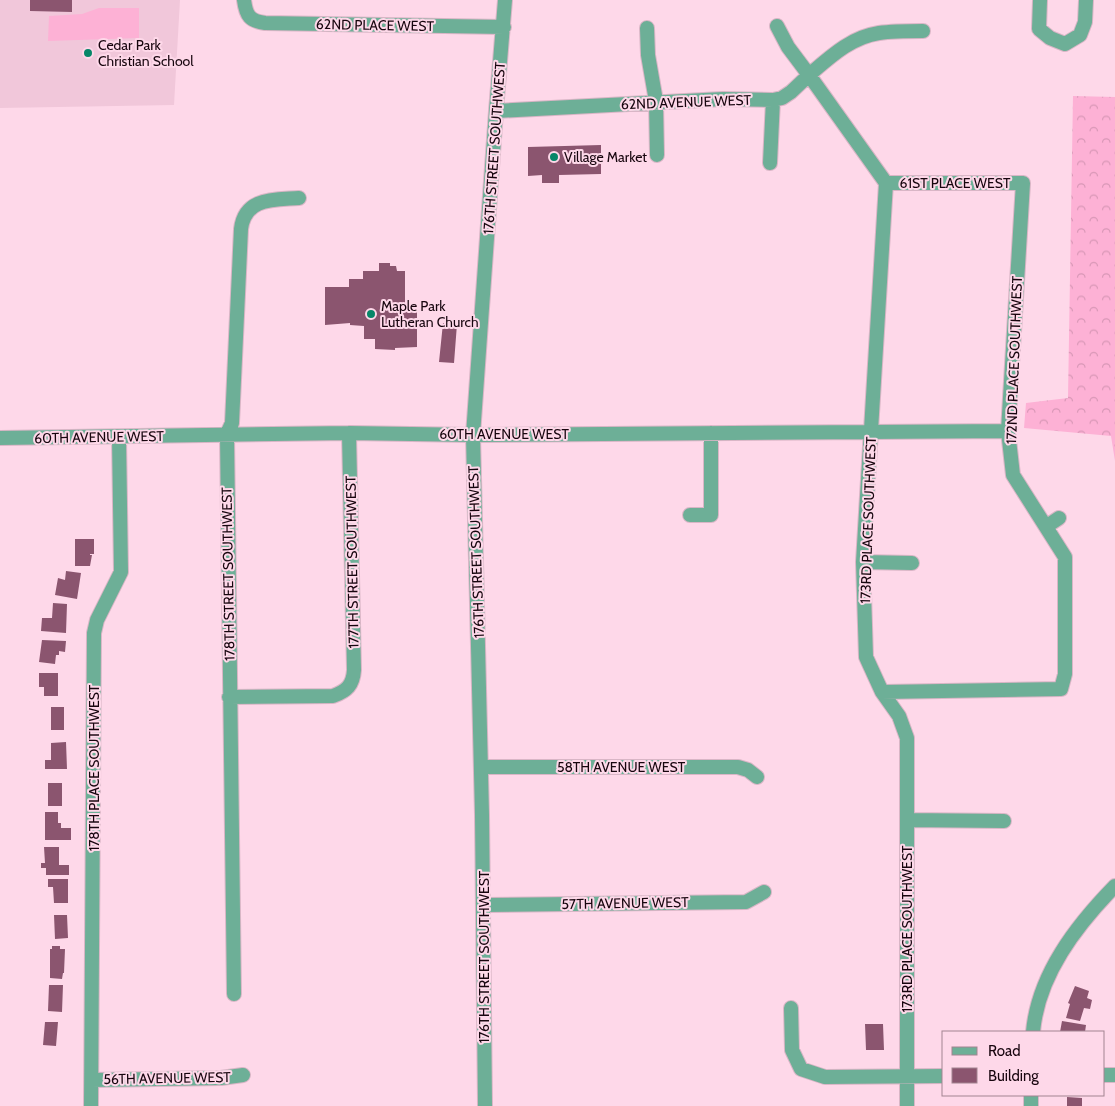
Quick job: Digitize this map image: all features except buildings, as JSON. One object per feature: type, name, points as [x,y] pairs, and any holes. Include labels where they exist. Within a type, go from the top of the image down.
[{"type":"street","name":"62ND PLACE WEST","points":[[244,0],[248,16],[255,22],[504,27]]},
{"type":"street","name":"176TH STREET SOUTHWEST","points":[[485,1106],[482,767],[473,434],[505,0]]},
{"type":"street","points":[[1040,0],[1039,29],[1050,38],[1065,44],[1080,35],[1085,22],[1086,0]]},
{"type":"street","points":[[777,26],[788,47],[886,183]]},
{"type":"street","points":[[648,28],[648,56],[656,101],[657,155]]},
{"type":"street","points":[[809,75],[843,46],[862,37],[879,32],[923,31]]},
{"type":"street","name":"62ND AVENUE WEST","points":[[496,111],[656,101],[773,100],[782,98],[791,92],[809,75]]},
{"type":"street","points":[[770,163],[773,100]]},
{"type":"street","name":"61ST PLACE WEST","points":[[886,183],[1023,183]]},
{"type":"street","name":"173RD PLACE SOUTHWEST","points":[[886,183],[863,562],[866,657],[882,692],[899,716],[907,738],[907,1106]]},
{"type":"street","name":"172ND PLACE SOUTHWEST","points":[[882,692],[1061,689],[1065,674],[1065,557],[1013,475],[1008,431],[1023,183]]},
{"type":"street","name":"178TH STREET SOUTHWEST","points":[[234,994],[226,434],[232,423],[242,220],[246,212],[258,204],[299,198]]},
{"type":"street","name":"60TH AVENUE WEST","points":[[0,438],[349,433],[1008,431]]},
{"type":"street","name":"177TH STREET SOUTHWEST","points":[[229,697],[333,696],[348,690],[351,685],[354,670],[349,433]]},
{"type":"street","points":[[690,515],[711,515],[711,433]]},
{"type":"street","name":"178TH PLACE SOUTHWEST","points":[[91,1106],[94,633],[97,620],[121,572],[120,437]]},
{"type":"street","points":[[1047,526],[1059,518]]},
{"type":"street","points":[[863,562],[912,563]]},
{"type":"street","name":"58TH AVENUE WEST","points":[[482,767],[738,767],[748,770],[757,777]]},
{"type":"street","points":[[908,820],[1004,821]]},
{"type":"street","points":[[1034,1031],[1039,1000],[1047,979],[1092,910],[1115,886]]},
{"type":"street","name":"57TH AVENUE WEST","points":[[484,905],[746,902],[764,892]]},
{"type":"street","points":[[791,1008],[792,1050],[801,1069],[824,1077],[942,1076]]},
{"type":"street","name":"56TH AVENUE WEST","points":[[92,1080],[221,1078],[243,1075]]},
{"type":"shaded area","name":"Cedar Park Christian School","points":[[0,0],[180,0],[174,105],[0,108]]},
{"type":"green space","points":[[99,8],[139,8],[139,38],[48,41],[49,16],[82,14]]},
{"type":"green space","points":[[1073,96],[1115,97],[1115,461],[1111,436],[1024,428],[1026,403],[1068,398]]},
{"type":"place","name":"Cedar Park Christian School","points":[[88,53]]},
{"type":"place","name":"Village Market","points":[[554,157]]},
{"type":"place","name":"Maple Park Lutheran Church","points":[[371,314]]}]
